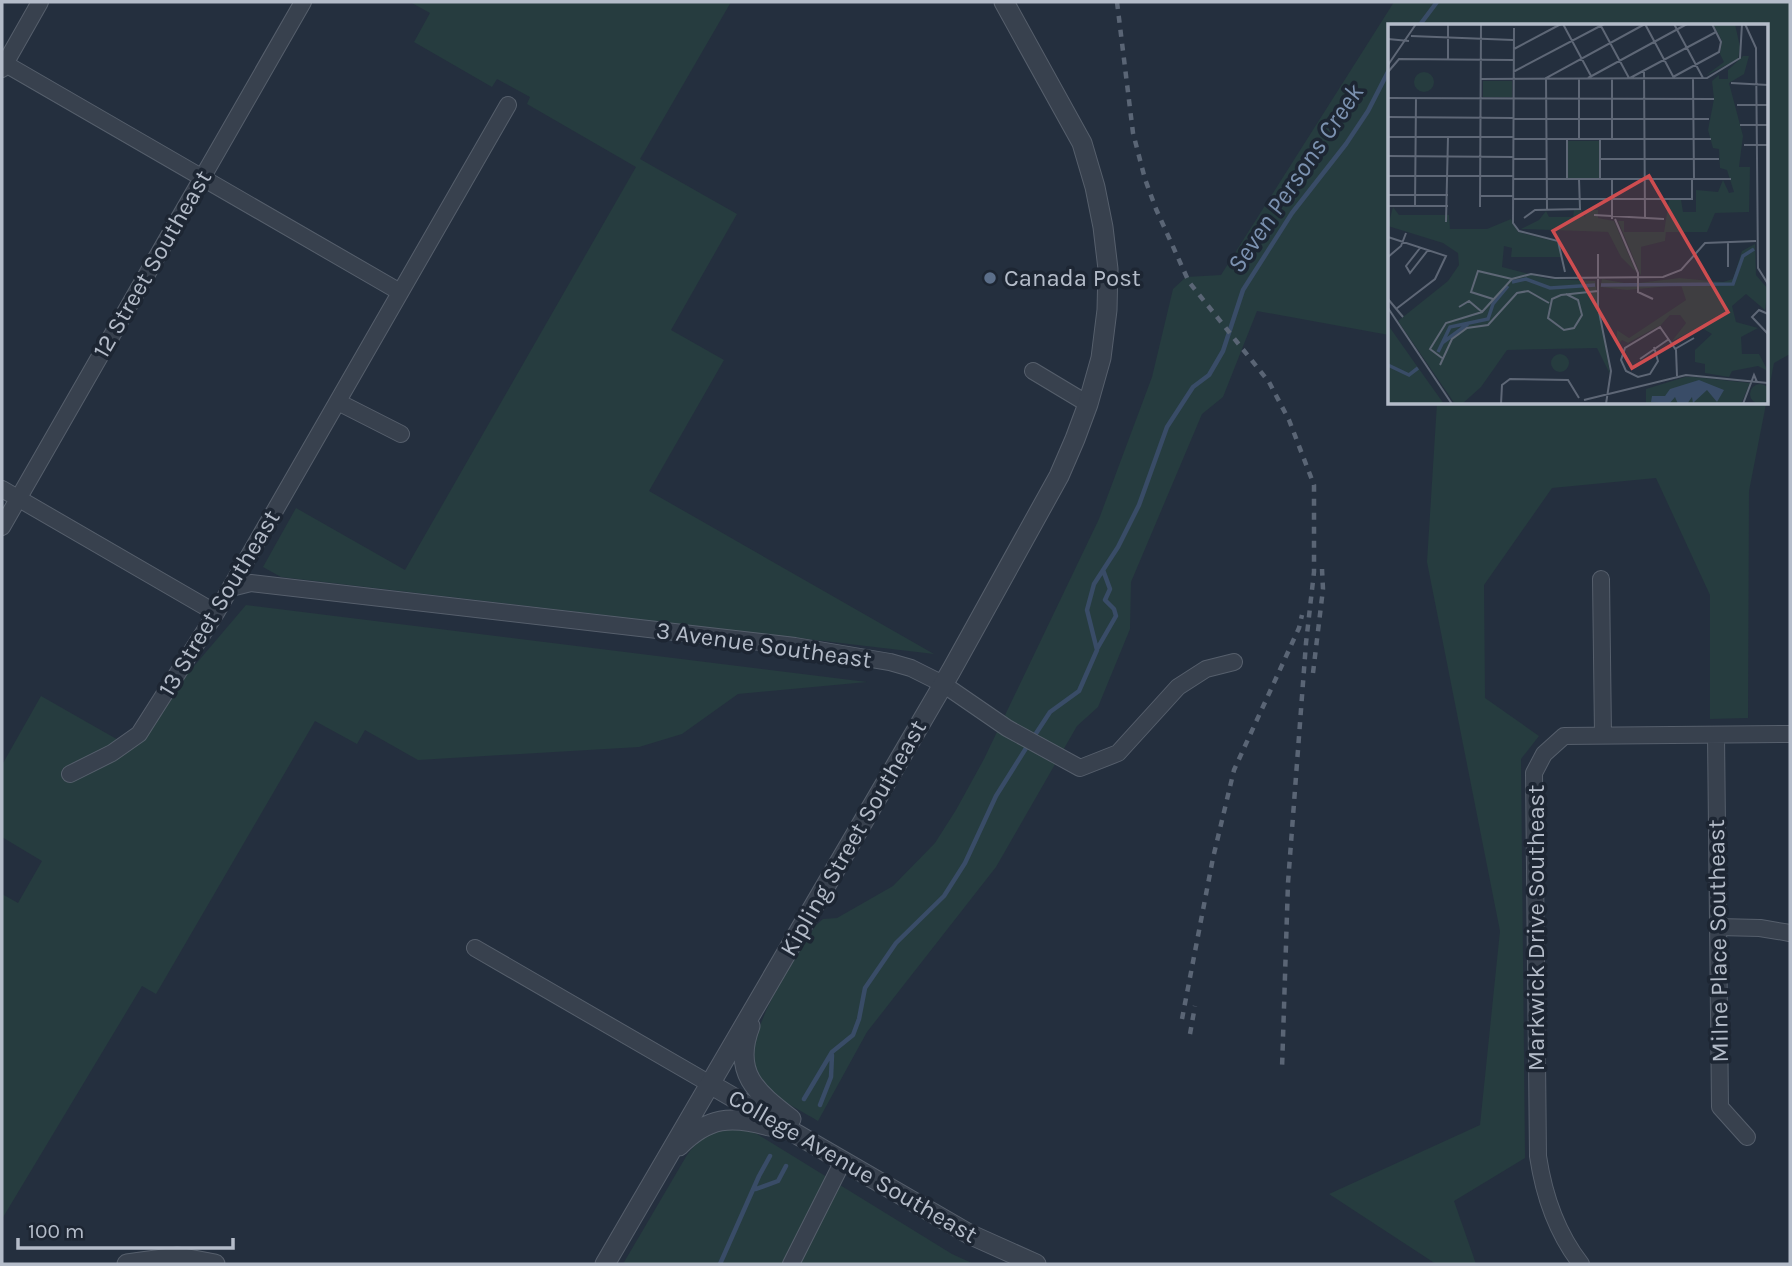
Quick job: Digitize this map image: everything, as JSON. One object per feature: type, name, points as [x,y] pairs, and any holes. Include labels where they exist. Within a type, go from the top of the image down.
[{"type":"street","points":[[40,2],[3,65],[400,292]]},
{"type":"street","name":"12 Street Southeast","points":[[2,527],[303,2]]},
{"type":"street","name":"Kipling Street Southeast","points":[[605,1264],[943,684],[1059,476],[1088,404],[1101,359],[1107,310],[1108,269],[1095,187],[1082,143],[1004,2]]},
{"type":"street","name":"13 Street Southeast","points":[[70,774],[112,753],[139,734],[231,588],[508,105]]},
{"type":"street","points":[[1033,371],[1088,404]]},
{"type":"street","points":[[338,402],[401,434]]},
{"type":"street","points":[[2,489],[216,613]]},
{"type":"street","points":[[1601,579],[1603,735]]},
{"type":"street","name":"3 Avenue Southeast","points":[[231,588],[251,583],[794,646],[890,662],[911,668],[943,684],[1007,728],[1080,768],[1118,754],[1178,687],[1206,669],[1234,662]]},
{"type":"street","name":"Markwick Drive Southeast","points":[[1581,1264],[1556,1222],[1542,1182],[1538,1156],[1534,773],[1544,754],[1564,736],[1790,734]]},
{"type":"street","name":"Milne Place Southeast","points":[[1716,735],[1720,1107],[1747,1137]]},
{"type":"street","points":[[1718,927],[1760,928],[1790,933]]},
{"type":"street","points":[[475,948],[710,1084]]},
{"type":"street","points":[[761,995],[744,1052],[746,1074],[755,1089],[836,1157],[791,1264]]},
{"type":"street","name":"College Avenue Southeast","points":[[710,1084],[969,1234],[1036,1264]]},
{"type":"street","points":[[666,1159],[694,1132],[716,1121],[741,1119],[793,1132]]},
{"type":"street","points":[[127,1264],[178,1257],[215,1264]]},
{"type":"green space","points":[[410,2],[731,2],[640,159],[737,214],[671,330],[724,360],[649,491],[934,654],[281,577],[263,567],[296,508],[405,570],[636,167],[527,104],[530,97],[497,79],[492,87],[414,42],[430,13]]},
{"type":"green space","points":[[1394,2],[1790,2],[1790,354],[1774,363],[1768,394],[1768,24],[1388,24],[1388,335],[1257,311],[1223,397],[1202,414],[1131,582],[1130,629],[1098,707],[1077,726],[996,867],[867,1032],[818,1121],[759,1083],[753,1067],[754,1048],[770,1003],[815,926],[823,919],[837,918],[893,886],[935,843],[956,810],[984,759],[1099,519],[1152,377],[1173,289],[1186,277],[1221,275]]},
{"type":"green space","points":[[1437,404],[1766,404],[1749,491],[1748,718],[1710,719],[1710,595],[1656,478],[1552,488],[1484,585],[1485,698],[1539,736],[1521,759],[1525,1158],[1454,1201],[1476,1264],[1436,1264],[1329,1194],[1480,1125],[1500,931],[1427,562]]},
{"type":"green space","points":[[246,605],[867,682],[738,694],[682,734],[639,747],[418,760],[365,730],[357,744],[315,721],[156,994],[142,986],[2,1219],[2,894],[18,903],[42,861],[2,837],[2,765],[41,696],[127,745]]},
{"type":"green space","points":[[726,1128],[757,1134],[952,1254],[974,1264],[623,1264],[687,1155],[704,1138]]},
{"type":"waterway","name":"Seven Persons Creek","points":[[1420,24],[1437,2]]},
{"type":"waterway","name":"Seven Persons Creek","points":[[1033,738],[1050,712],[1079,691],[1097,650],[1087,610],[1094,584],[1118,547],[1139,505],[1167,427],[1193,387],[1209,375],[1223,351],[1243,290],[1292,213],[1368,111],[1388,72]]},
{"type":"waterway","name":"Seven Persons Creek","points":[[1097,649],[1116,616],[1114,609],[1105,600],[1110,589],[1103,570]]},
{"type":"waterway","name":"Seven Persons Creek","points":[[804,1099],[832,1052],[853,1035],[865,988],[896,943],[944,896],[965,863],[996,796],[1028,745]]},
{"type":"waterway","name":"Seven Persons Creek","points":[[820,1105],[831,1077],[832,1055]]},
{"type":"waterway","name":"Seven Persons Creek","points":[[720,1264],[770,1156]]},
{"type":"waterway","name":"Seven Persons Creek","points":[[756,1189],[778,1181],[786,1166]]},
{"type":"railway","points":[[1117,2],[1133,133],[1156,209],[1189,282],[1269,382],[1289,420],[1314,485],[1314,572],[1288,883],[1282,1069]]},
{"type":"railway","points":[[1313,673],[1323,589],[1322,569]]},
{"type":"railway","points":[[1182,1019],[1213,858],[1234,770],[1299,628],[1302,615]]},
{"type":"railway","points":[[1190,1034],[1195,1006]]},
{"type":"place","name":"Canada Post","points":[[990,278]]}]
